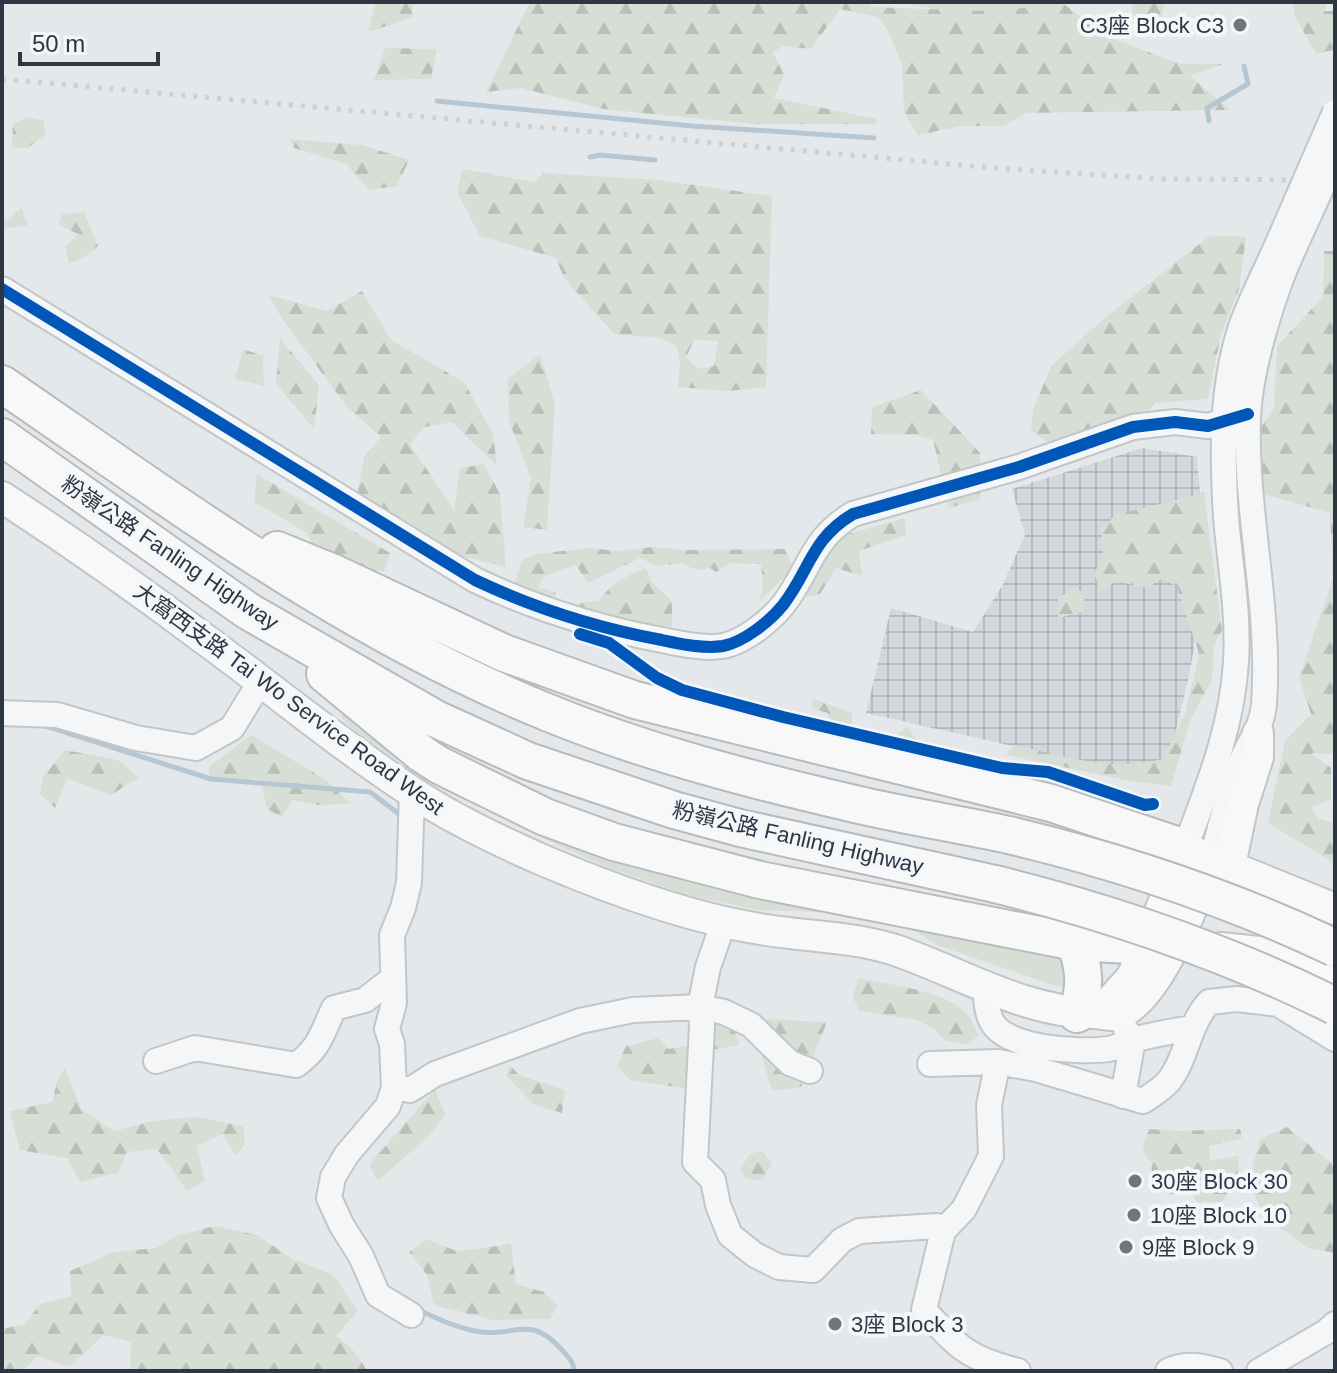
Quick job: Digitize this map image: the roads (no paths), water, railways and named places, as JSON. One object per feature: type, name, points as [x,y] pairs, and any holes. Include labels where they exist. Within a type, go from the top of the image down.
[{"type":"highway","name":"粉嶺公路 Fanling Highway","points":[[2,384],[324,601],[434,661],[549,714],[703,765],[857,804],[1086,853],[1189,886],[1283,923],[1335,948]]},
{"type":"highway","name":"粉嶺公路 Fanling Highway","points":[[2,437],[248,611],[436,719],[528,761],[674,810],[740,828],[1066,902],[1172,936],[1266,972],[1335,1006]]},
{"type":"highway","points":[[198,517],[336,574],[504,653],[622,695],[705,719],[1051,803],[1208,863]]},
{"type":"highway","points":[[248,611],[422,754],[479,787],[545,817],[614,842],[760,880],[1075,942],[1161,947]]},
{"type":"highway","points":[[1075,942],[1085,976],[1085,991],[1096,1014]]},
{"type":"main road","name":"大窩西支路 Tai Wo Service Road West","points":[[2,497],[204,638],[260,682],[411,813],[453,816],[543,861],[593,881],[724,921],[760,929],[853,939],[897,951],[1030,1002],[1096,1014]]},
{"type":"main road","points":[[1096,1014],[1125,988],[1161,947],[1176,879],[1208,863],[1243,804],[1258,757],[1258,733]]},
{"type":"main road","points":[[1208,863],[1335,909]]},
{"type":"main road","points":[[1208,863],[1217,902],[1268,953]]},
{"type":"main road","points":[[1335,926],[1324,942],[1322,958],[1335,984]]},
{"type":"main road","points":[[1161,947],[1222,948],[1268,953],[1335,984]]},
{"type":"street","points":[[1208,863],[1221,749],[1235,679],[1237,621],[1225,492],[1237,418],[1276,296],[1284,250],[1335,112]]},
{"type":"street","points":[[1284,250],[1335,158]]},
{"type":"street","points":[[2,289],[475,580],[511,597],[558,613],[633,635],[685,645],[722,646],[753,631],[782,605],[818,545],[834,525],[853,514],[1019,467],[1133,427],[1175,422],[1208,426],[1237,418]]},
{"type":"street","points":[[1237,418],[1250,491],[1264,625],[1264,706],[1258,733]]},
{"type":"street","points":[[2,713],[57,715],[136,738],[196,748],[232,728],[260,682]]},
{"type":"street","points":[[401,1088],[387,1029],[394,1003],[392,935],[409,883],[411,813]]},
{"type":"street","points":[[724,921],[708,967],[700,1007],[702,1026],[695,1162],[713,1180],[718,1205],[730,1235],[755,1255],[779,1267],[813,1270],[842,1240],[859,1231],[937,1226],[943,1231]]},
{"type":"street","points":[[156,1061],[195,1048],[296,1065],[311,1054],[320,1041],[334,1008],[365,1000],[392,979]]},
{"type":"street","points":[[985,985],[993,1023],[1007,1037],[1033,1044],[1093,1051],[1192,1028]]},
{"type":"street","points":[[930,1064],[998,1062],[1036,1069],[1143,1101],[1167,1084],[1177,1068],[1192,1028],[1209,1002],[1237,999],[1278,1004],[1335,1039]]},
{"type":"street","points":[[411,1315],[378,1295],[361,1256],[329,1198],[333,1177],[347,1154],[401,1088],[580,1021],[633,1010],[700,1007],[724,1012],[751,1025],[790,1063],[810,1071]]},
{"type":"street","points":[[1096,1014],[1133,1040]]},
{"type":"street","points":[[1123,1096],[1133,1040]]},
{"type":"street","points":[[998,1062],[989,1105],[991,1156],[964,1209],[943,1231],[924,1310],[962,1350],[991,1364],[1018,1371]]},
{"type":"street","points":[[1259,1371],[1335,1324]]},
{"type":"street","points":[[1168,1371],[1177,1366],[1190,1365],[1220,1371]]},
{"type":"waterway","points":[[1209,121],[1207,108],[1248,84],[1244,66]]},
{"type":"waterway","points":[[437,101],[692,126],[874,138]]},
{"type":"waterway","points":[[590,157],[600,155],[655,160]]},
{"type":"waterway","points":[[46,726],[211,779],[370,792],[403,817]]},
{"type":"waterway","points":[[417,1308],[445,1322],[475,1331],[489,1333],[530,1329],[540,1332],[566,1355],[574,1371]]},
{"type":"railway","points":[[2,79],[1006,169],[1163,179],[1335,180]]},
{"type":"place","name":"C3座 Block C3","points":[[1240,25]]},
{"type":"place","name":"30座 Block 30","points":[[1135,1181]]},
{"type":"place","name":"10座 Block 10","points":[[1134,1215]]},
{"type":"place","name":"9座 Block 9","points":[[1126,1247]]},
{"type":"place","name":"3座 Block 3","points":[[835,1324]]}]
